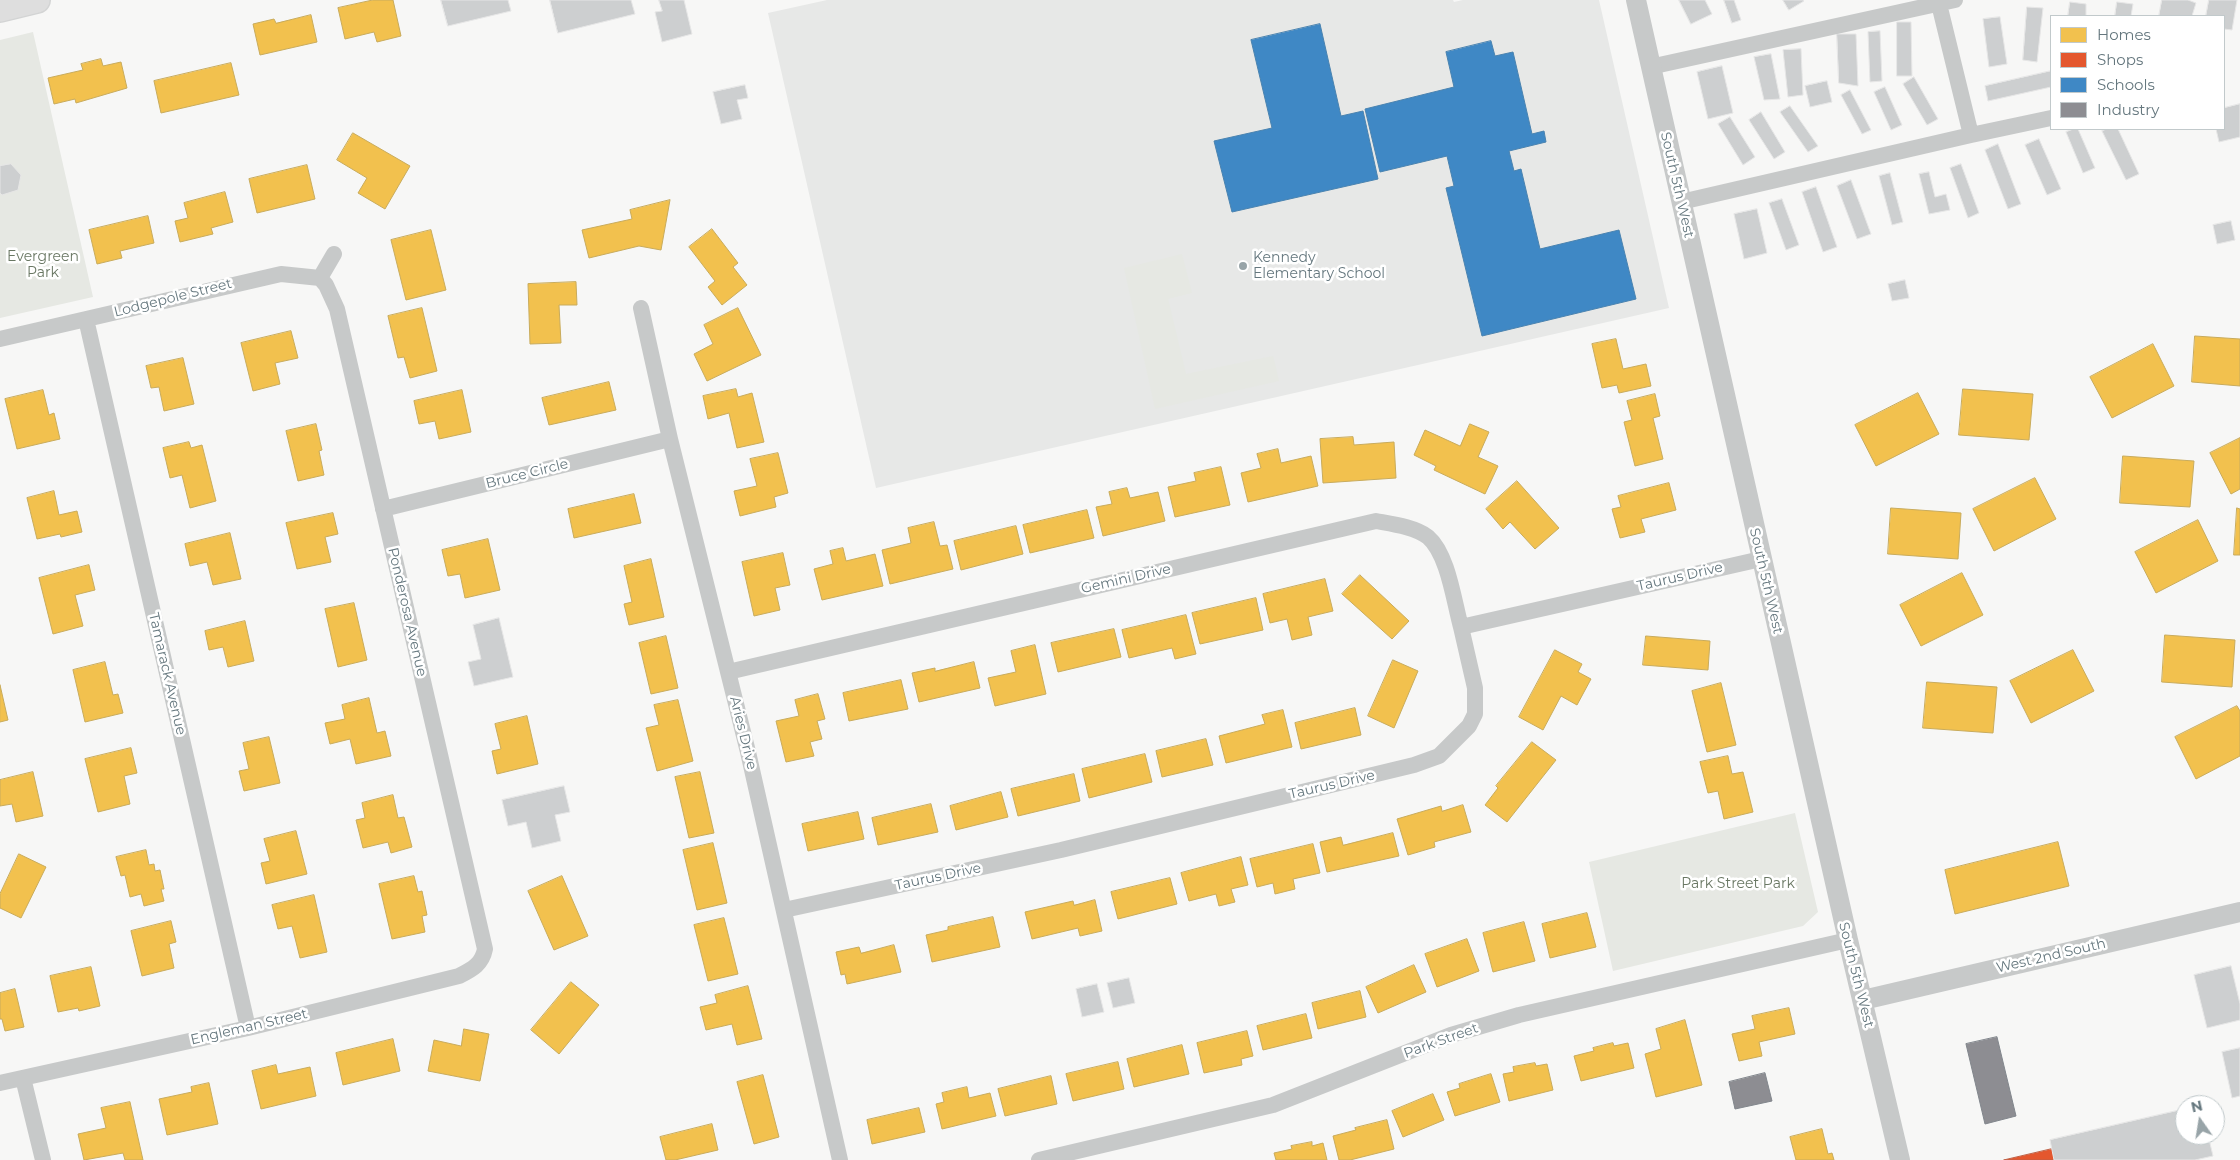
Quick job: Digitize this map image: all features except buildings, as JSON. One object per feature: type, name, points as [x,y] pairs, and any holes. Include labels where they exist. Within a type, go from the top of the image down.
[{"type":"main road","points":[[0,9],[37,0]]},
{"type":"street","name":"South 5th West","points":[[1636,0],[1761,559],[1900,1160]]},
{"type":"street","points":[[1650,67],[1955,0]]},
{"type":"street","points":[[1939,4],[1971,135]]},
{"type":"street","points":[[1681,202],[2050,118]]},
{"type":"street","points":[[320,278],[334,254]]},
{"type":"street","name":"Lodgepole Street","points":[[0,339],[281,274],[320,278]]},
{"type":"street","name":"Ponderosa Avenue","points":[[320,278],[337,309],[485,949]]},
{"type":"street","name":"Aries Drive","points":[[641,308],[670,439],[728,672],[784,910],[840,1160]]},
{"type":"street","name":"Tamarack Avenue","points":[[86,319],[248,1028]]},
{"type":"street","name":"Bruce Circle","points":[[384,509],[670,439]]},
{"type":"street","name":"Gemini Drive","points":[[728,672],[1376,521],[1419,532],[1434,543],[1441,554],[1461,627]]},
{"type":"street","name":"Taurus Drive","points":[[784,910],[1071,848],[1414,766],[1439,756],[1469,726],[1475,714],[1475,688],[1461,627],[1761,559]]},
{"type":"street","name":"West 2nd South","points":[[1863,1000],[2240,912]]},
{"type":"street","name":"Park Street","points":[[1039,1160],[1273,1105],[1451,1035],[1518,1015],[1848,940]]},
{"type":"street","name":"Engleman Street","points":[[0,1083],[248,1028],[459,976],[474,968],[483,958],[485,949]]},
{"type":"street","points":[[23,1078],[43,1160]]},
{"type":"shaded area","name":"Kennedy Elementary School","points":[[827,0],[1453,0],[1454,2],[1463,0],[1599,0],[1669,308],[876,488],[768,13]]},
{"type":"green space","name":"Evergreen Park","points":[[33,32],[93,297],[0,318],[0,40]]},
{"type":"green space","points":[[1182,254],[1192,293],[1168,299],[1186,374],[1273,356],[1279,381],[1155,409],[1124,268]]},
{"type":"green space","name":"Park Street Park","points":[[1795,813],[1818,912],[1803,926],[1613,971],[1589,862]]},
{"type":"place","name":"Kennedy Elementary School","points":[[1243,266]]}]
